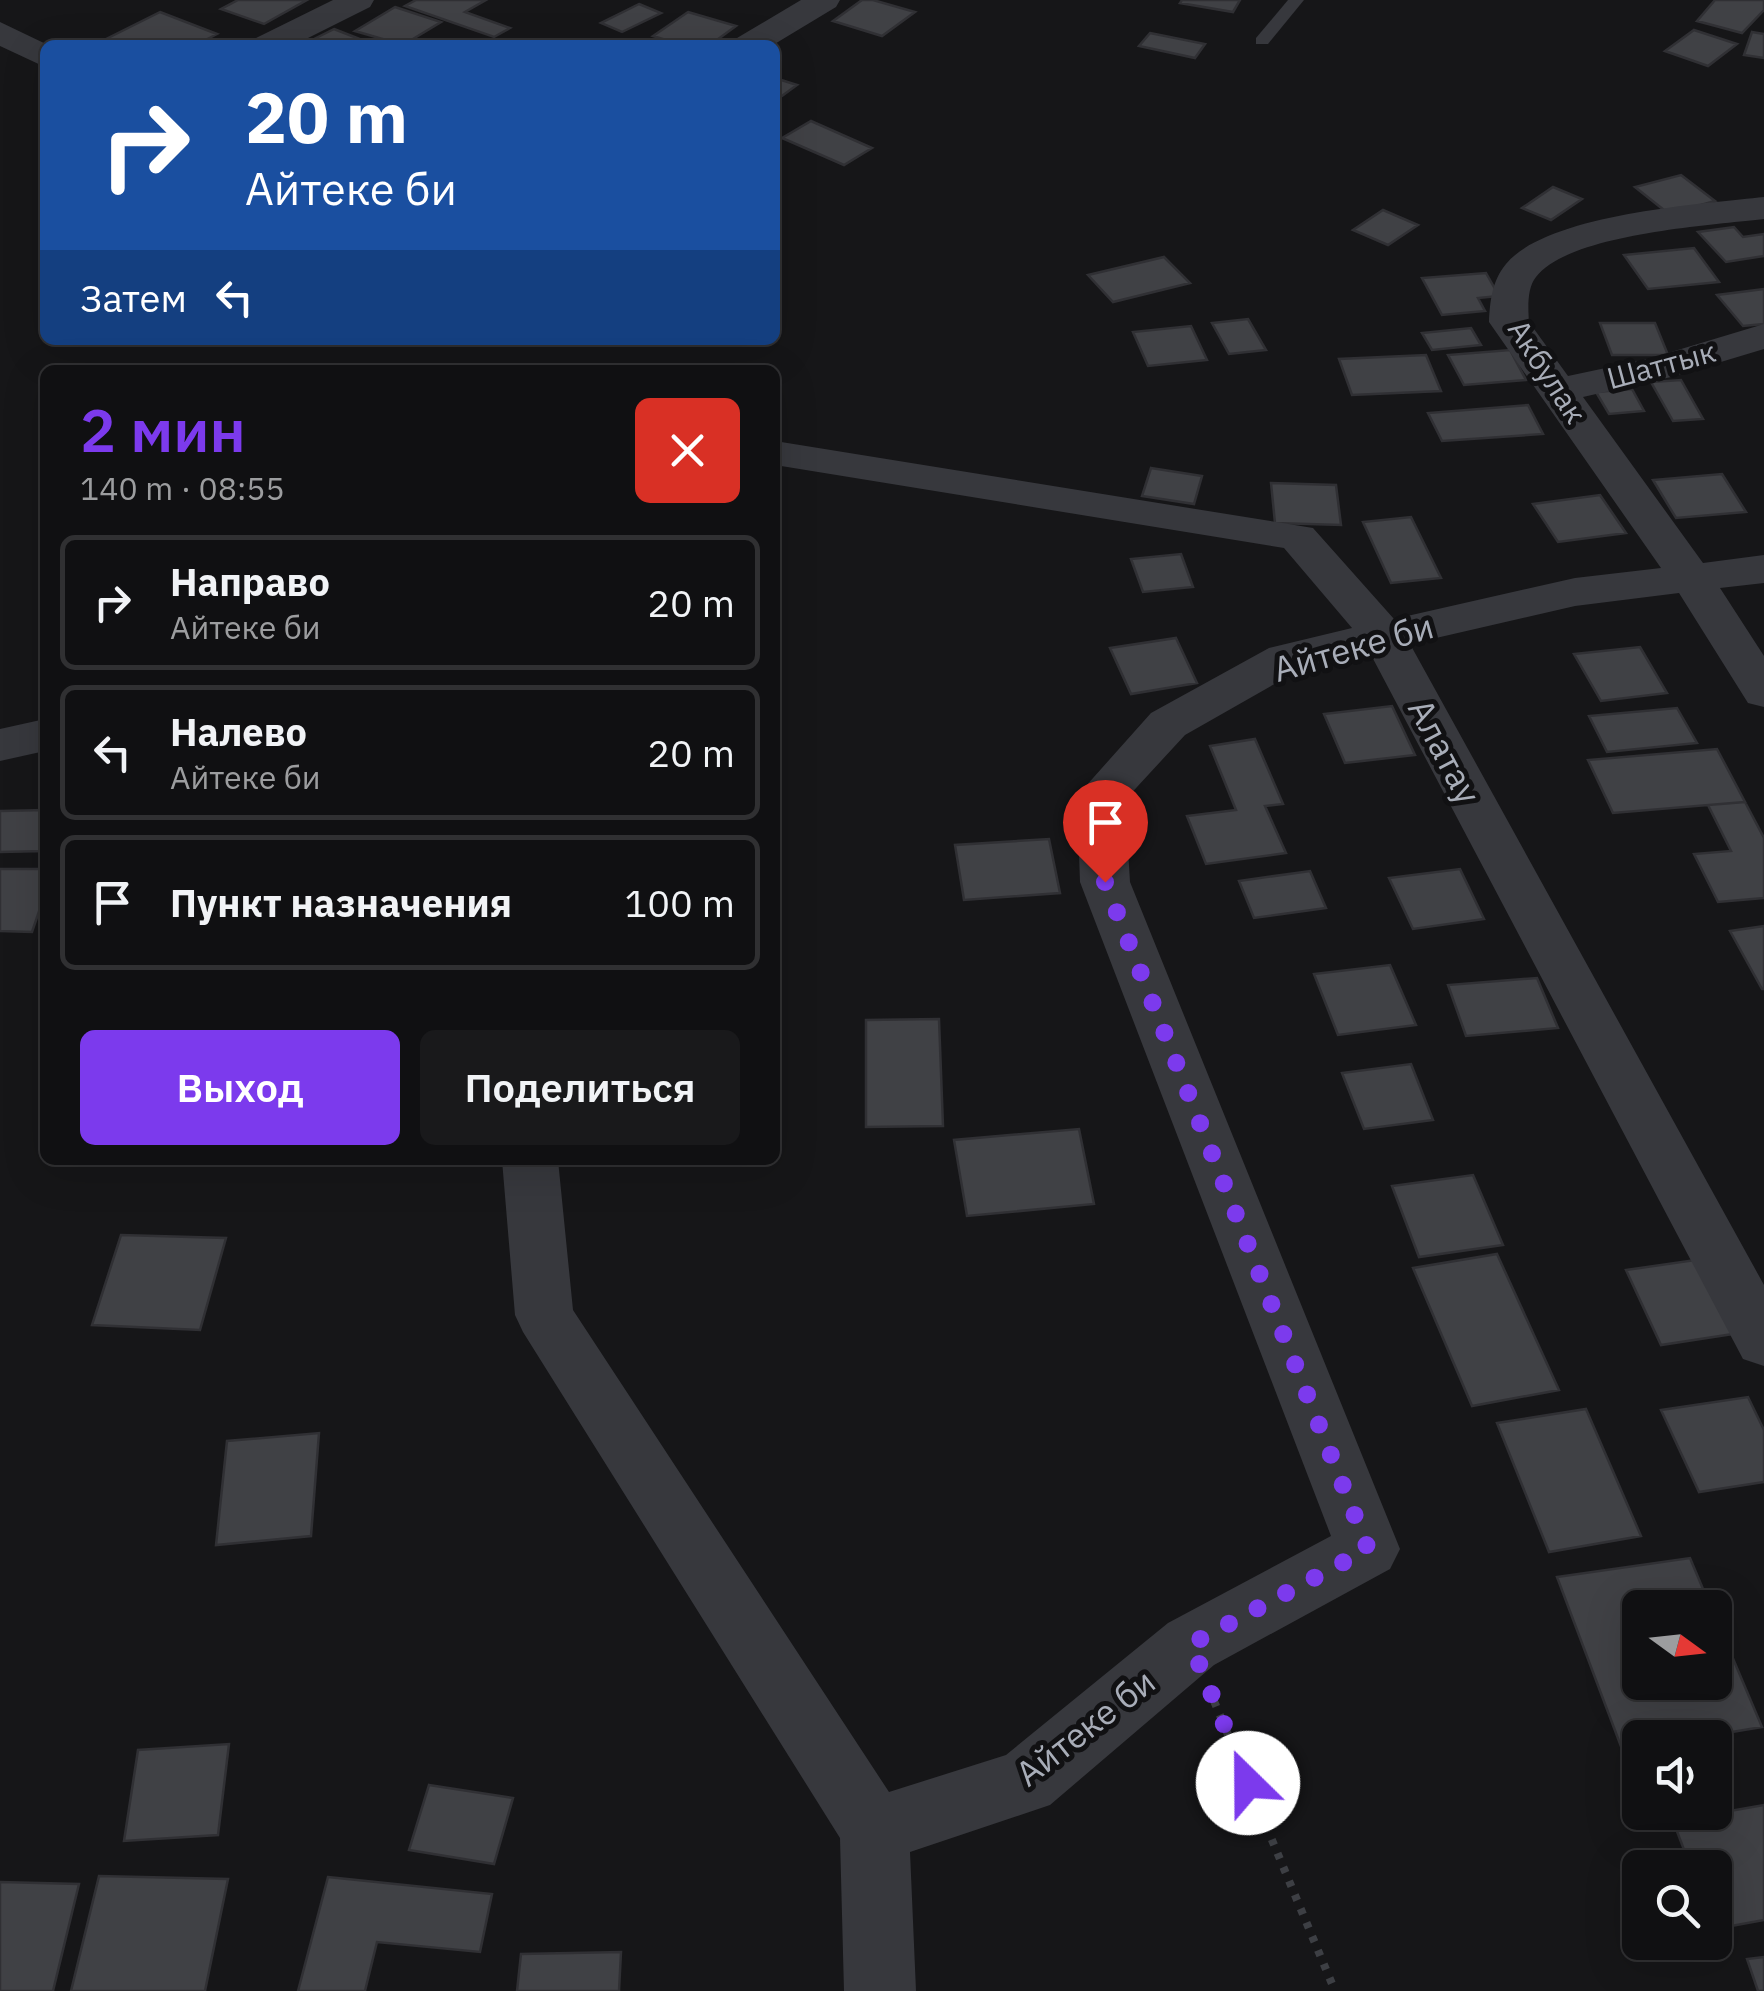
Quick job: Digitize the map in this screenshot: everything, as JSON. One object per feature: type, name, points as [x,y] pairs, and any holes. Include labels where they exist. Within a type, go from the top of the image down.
[{"type":"street","points":[[278,40],[358,0]]},
{"type":"street","points":[[757,40],[824,0]]},
{"type":"street","points":[[0,32],[40,54]]},
{"type":"street","name":"Акбулак","points":[[1764,208],[1616,229],[1562,242],[1522,268],[1508,296],[1509,322],[1691,578],[1764,692]]},
{"type":"street","name":"Шаттык","points":[[1558,390],[1656,368],[1764,336]]},
{"type":"street","name":"Алатау","points":[[780,454],[1298,536],[1382,634],[1764,1341]]},
{"type":"street","name":"Айтеке би","points":[[874,1830],[1026,1782],[1191,1644],[1368,1549],[1105,882],[1102,796],[1168,724],[1285,658],[1575,592],[1764,569]]},
{"type":"street","points":[[0,746],[40,735]]},
{"type":"street","points":[[530,1165],[544,1315],[874,1830],[880,1991]]},
{"type":"lane","points":[[1262,41],[1296,0]]},
{"type":"path","points":[[1191,1644],[1335,1991]]},
{"type":"building","points":[[238,0],[307,0],[264,24],[221,9]]},
{"type":"building","points":[[416,0],[486,0],[465,12],[510,28],[494,37],[405,6]]},
{"type":"building","points":[[862,0],[915,12],[882,36],[833,21]]},
{"type":"building","points":[[1240,0],[1233,12],[1180,3]]},
{"type":"building","points":[[1715,0],[1764,0],[1764,10],[1742,33],[1697,21]]},
{"type":"building","points":[[639,4],[661,13],[622,32],[601,23]]},
{"type":"building","points":[[395,7],[441,22],[411,40],[386,40],[355,31]]},
{"type":"building","points":[[160,12],[217,34],[206,40],[104,40]]},
{"type":"building","points":[[688,12],[736,26],[717,40],[666,40],[653,36]]},
{"type":"building","points":[[334,29],[362,40],[321,40],[316,38]]},
{"type":"building","points":[[1694,30],[1737,44],[1708,66],[1665,51]]},
{"type":"building","points":[[1752,32],[1764,34],[1764,58],[1744,55]]},
{"type":"building","points":[[1150,33],[1205,44],[1195,58],[1139,46]]},
{"type":"building","points":[[780,80],[797,85],[780,97]]},
{"type":"building","points":[[811,121],[872,148],[844,165],[782,138]]},
{"type":"building","points":[[1681,175],[1715,201],[1669,214],[1635,187]]},
{"type":"building","points":[[1553,187],[1582,199],[1551,220],[1522,208]]},
{"type":"building","points":[[1383,210],[1418,225],[1388,245],[1353,230]]},
{"type":"building","points":[[1734,227],[1743,237],[1764,234],[1764,256],[1726,262],[1698,232]]},
{"type":"building","points":[[1694,248],[1719,282],[1648,289],[1624,255]]},
{"type":"building","points":[[1164,257],[1190,283],[1113,302],[1088,275]]},
{"type":"building","points":[[1486,273],[1499,296],[1478,298],[1485,311],[1442,315],[1422,278]]},
{"type":"building","points":[[1764,289],[1764,324],[1743,326],[1717,295]]},
{"type":"building","points":[[1248,319],[1266,350],[1229,354],[1212,323]]},
{"type":"building","points":[[1600,323],[1655,323],[1668,355],[1612,355]]},
{"type":"building","points":[[1191,326],[1207,360],[1148,366],[1133,332]]},
{"type":"building","points":[[1471,328],[1481,345],[1432,350],[1422,333]]},
{"type":"building","points":[[1510,350],[1526,380],[1464,385],[1448,355]]},
{"type":"building","points":[[1426,355],[1441,391],[1352,395],[1339,359]]},
{"type":"building","points":[[1681,380],[1703,419],[1673,421],[1651,382]]},
{"type":"building","points":[[1632,389],[1644,411],[1609,414],[1596,392]]},
{"type":"building","points":[[1528,405],[1543,434],[1442,441],[1428,413]]},
{"type":"building","points":[[1151,468],[1202,476],[1194,504],[1142,496]]},
{"type":"building","points":[[1722,474],[1746,512],[1676,518],[1653,480]]},
{"type":"building","points":[[1271,483],[1336,485],[1341,525],[1275,523]]},
{"type":"building","points":[[1600,495],[1626,533],[1558,542],[1533,504]]},
{"type":"building","points":[[1411,517],[1441,578],[1391,583],[1363,522]]},
{"type":"building","points":[[1181,554],[1193,587],[1143,592],[1131,559]]},
{"type":"building","points":[[1176,638],[1197,683],[1131,694],[1110,648]]},
{"type":"building","points":[[1640,647],[1667,693],[1601,701],[1574,654]]},
{"type":"building","points":[[1392,706],[1415,755],[1345,763],[1324,714]]},
{"type":"building","points":[[1677,708],[1697,743],[1607,752],[1589,716]]},
{"type":"building","points":[[1255,739],[1283,804],[1265,806],[1286,853],[1206,864],[1187,816],[1236,810],[1210,746]]},
{"type":"building","points":[[1717,749],[1745,802],[1613,813],[1588,760]]},
{"type":"building","points":[[1745,802],[1764,838],[1764,898],[1718,902],[1694,854],[1731,851],[1708,805]]},
{"type":"building","points":[[40,810],[40,851],[0,852],[0,811]]},
{"type":"building","points":[[1049,839],[1060,893],[964,900],[955,845]]},
{"type":"building","points":[[0,869],[40,869],[40,909],[32,932],[0,931]]},
{"type":"building","points":[[1460,869],[1484,919],[1413,929],[1389,878]]},
{"type":"building","points":[[1310,871],[1326,908],[1254,918],[1239,881]]},
{"type":"building","points":[[1764,926],[1764,989],[1762,989],[1730,931]]},
{"type":"building","points":[[1390,965],[1416,1025],[1338,1035],[1314,974]]},
{"type":"building","points":[[1537,978],[1558,1028],[1466,1036],[1448,985]]},
{"type":"building","points":[[939,1019],[943,1126],[866,1127],[866,1020]]},
{"type":"building","points":[[1411,1064],[1433,1120],[1364,1129],[1342,1073]]},
{"type":"building","points":[[1079,1129],[1094,1204],[967,1216],[954,1140]]},
{"type":"building","points":[[1473,1175],[1503,1245],[1419,1257],[1392,1186]]},
{"type":"building","points":[[121,1235],[226,1238],[200,1330],[92,1325]]},
{"type":"building","points":[[1497,1254],[1559,1390],[1472,1406],[1413,1268]]},
{"type":"building","points":[[1709,1258],[1746,1332],[1661,1345],[1626,1270]]},
{"type":"building","points":[[1748,1397],[1764,1430],[1764,1482],[1699,1492],[1661,1410]]},
{"type":"building","points":[[1586,1409],[1641,1536],[1549,1552],[1497,1423]]},
{"type":"building","points":[[319,1433],[311,1536],[216,1545],[227,1441]]},
{"type":"building","points":[[1690,1558],[1703,1590],[1622,1590],[1622,1700],[1732,1700],[1732,1656],[1762,1727],[1732,1732],[1732,1720],[1622,1720],[1622,1749],[1557,1577]]},
{"type":"building","points":[[229,1744],[218,1835],[124,1841],[138,1750]]},
{"type":"building","points":[[429,1785],[513,1798],[494,1864],[409,1850]]},
{"type":"building","points":[[1764,1805],[1764,1920],[1732,1926],[1732,1850],[1684,1850],[1676,1830],[1732,1830],[1732,1811]]},
{"type":"building","points":[[99,1876],[228,1879],[205,1991],[71,1991]]},
{"type":"building","points":[[328,1877],[492,1894],[480,1952],[377,1942],[365,1991],[298,1991]]},
{"type":"building","points":[[0,1882],[79,1884],[53,1991],[0,1991]]},
{"type":"building","points":[[621,1952],[619,1991],[517,1991],[521,1954]]},
{"type":"building","points":[[1764,1957],[1764,1991],[1758,1991],[1747,1959]]},
{"type":"route","points":[[1105,882],[1368,1549],[1191,1644],[1248,1783]]}]
